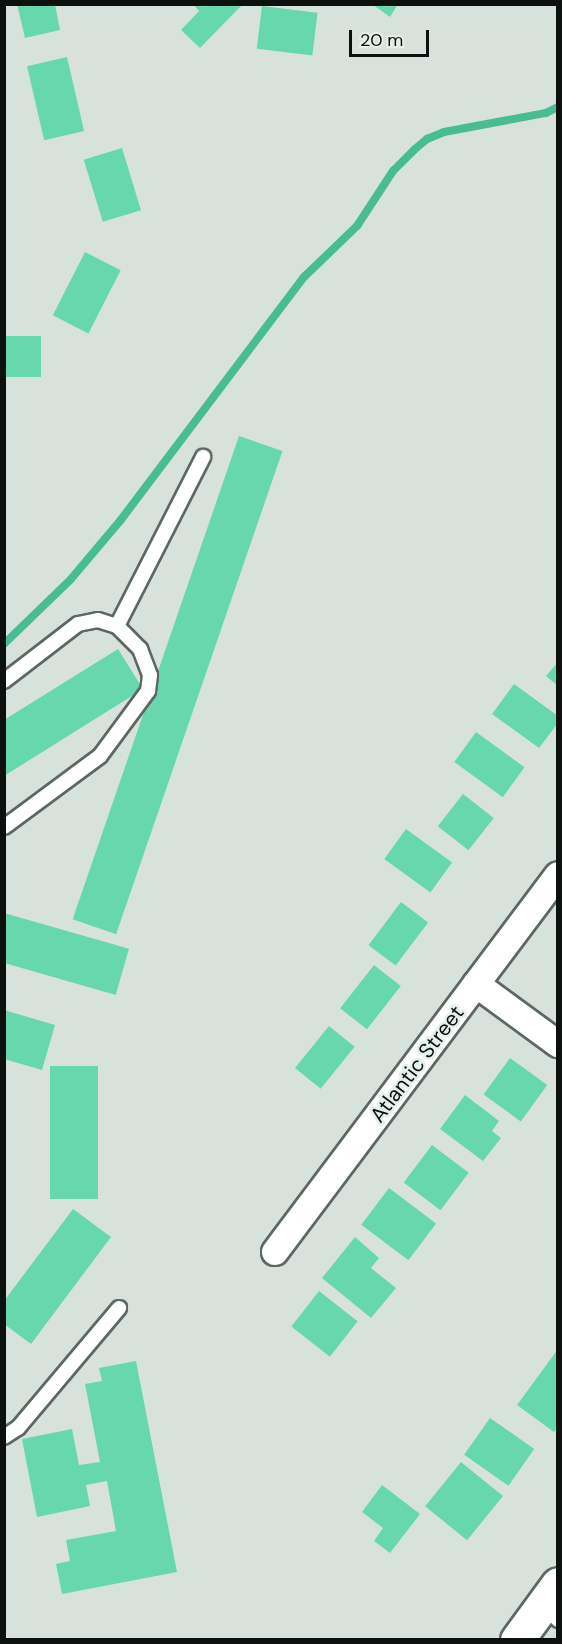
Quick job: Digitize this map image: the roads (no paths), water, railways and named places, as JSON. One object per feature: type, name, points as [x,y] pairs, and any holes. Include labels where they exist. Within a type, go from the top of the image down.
[{"type":"main road","points":[[516,1640],[552,1603]]},
{"type":"street","name":"Atlantic Street","points":[[275,1252],[558,875]]},
{"type":"street","points":[[476,984],[558,1044]]},
{"type":"lane","points":[[117,626],[204,457]]},
{"type":"lane","points":[[4,681],[78,624],[98,620],[117,626],[140,650],[150,675],[148,691],[100,756],[4,827]]},
{"type":"lane","points":[[4,1437],[18,1428],[119,1308]]},
{"type":"waterway","points":[[4,644],[71,579],[120,521],[304,277],[357,226],[393,171],[415,149],[427,139],[444,132],[546,113],[558,107]]}]
